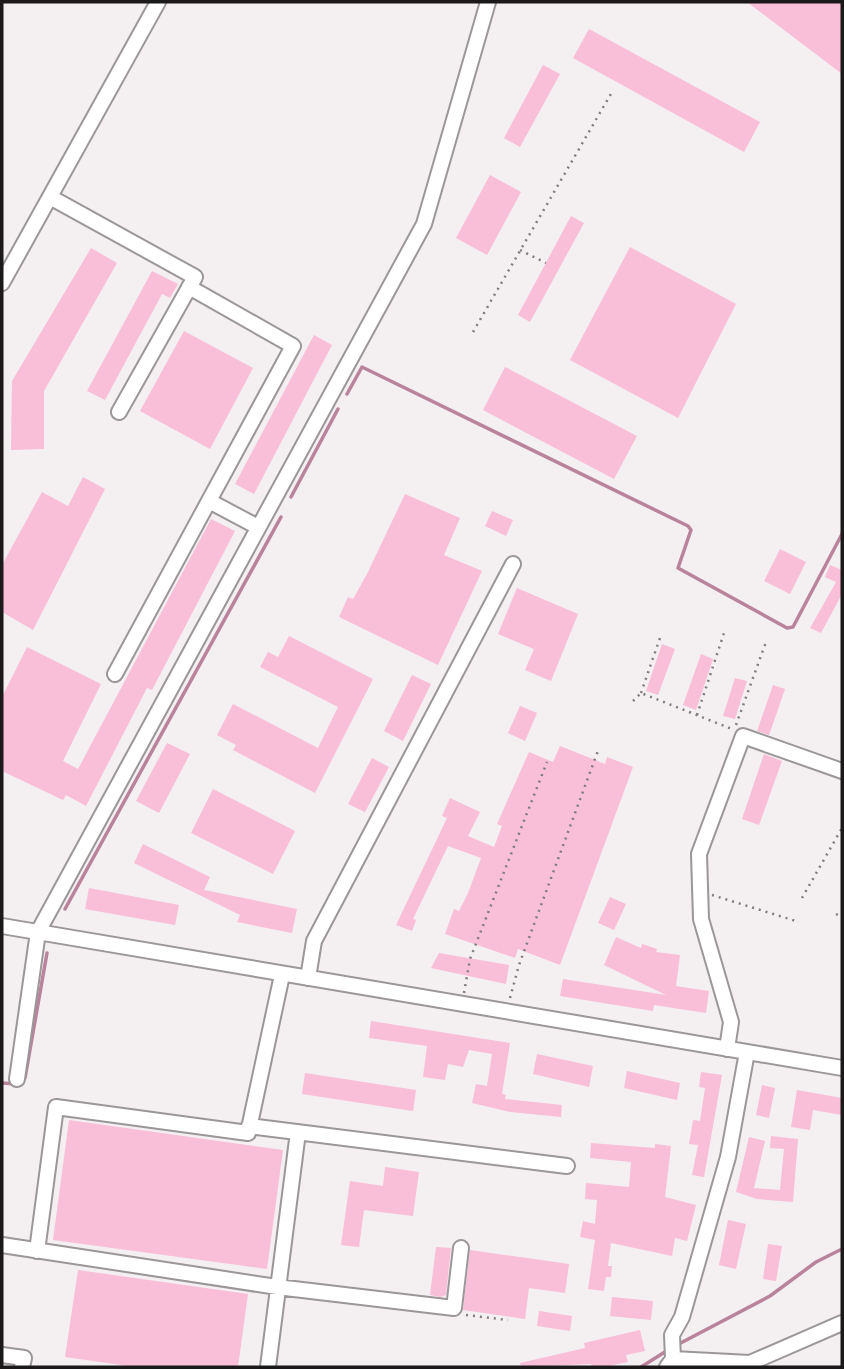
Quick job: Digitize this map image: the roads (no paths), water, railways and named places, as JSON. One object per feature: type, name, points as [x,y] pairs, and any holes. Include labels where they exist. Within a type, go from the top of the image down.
[{"type":"street","points":[[2,283],[158,2]]},
{"type":"street","points":[[17,1079],[38,932],[424,224],[488,2]]},
{"type":"street","points":[[50,197],[195,276],[119,412]]},
{"type":"street","points":[[115,674],[293,346],[189,287]]},
{"type":"street","points":[[209,500],[258,527]]},
{"type":"street","points":[[308,978],[314,941],[513,564]]},
{"type":"street","points":[[727,1049],[731,1022],[729,1007],[706,940],[699,891],[699,854],[739,733],[842,771]]},
{"type":"street","points":[[2,926],[842,1068]]},
{"type":"street","points":[[37,1251],[56,1107],[248,1133],[282,975]]},
{"type":"street","points":[[747,1052],[722,1178],[682,1317],[671,1340],[670,1363],[750,1363],[842,1323]]},
{"type":"street","points":[[249,1126],[568,1166]]},
{"type":"street","points":[[268,1367],[298,1132]]},
{"type":"street","points":[[2,1245],[277,1287],[454,1308],[461,1248]]},
{"type":"street","points":[[2,1355],[24,1358],[22,1367]]},
{"type":"waterway","points":[[347,394],[362,367],[688,526],[691,530],[678,568],[787,628],[793,627],[842,534]]},
{"type":"waterway","points":[[291,497],[338,409]]},
{"type":"waterway","points":[[65,909],[281,517]]},
{"type":"waterway","points":[[2,1083],[18,1084],[25,1078],[47,953]]},
{"type":"waterway","points":[[675,1346],[770,1296],[816,1262],[842,1249]]},
{"type":"waterway","points":[[641,1367],[668,1350]]}]
